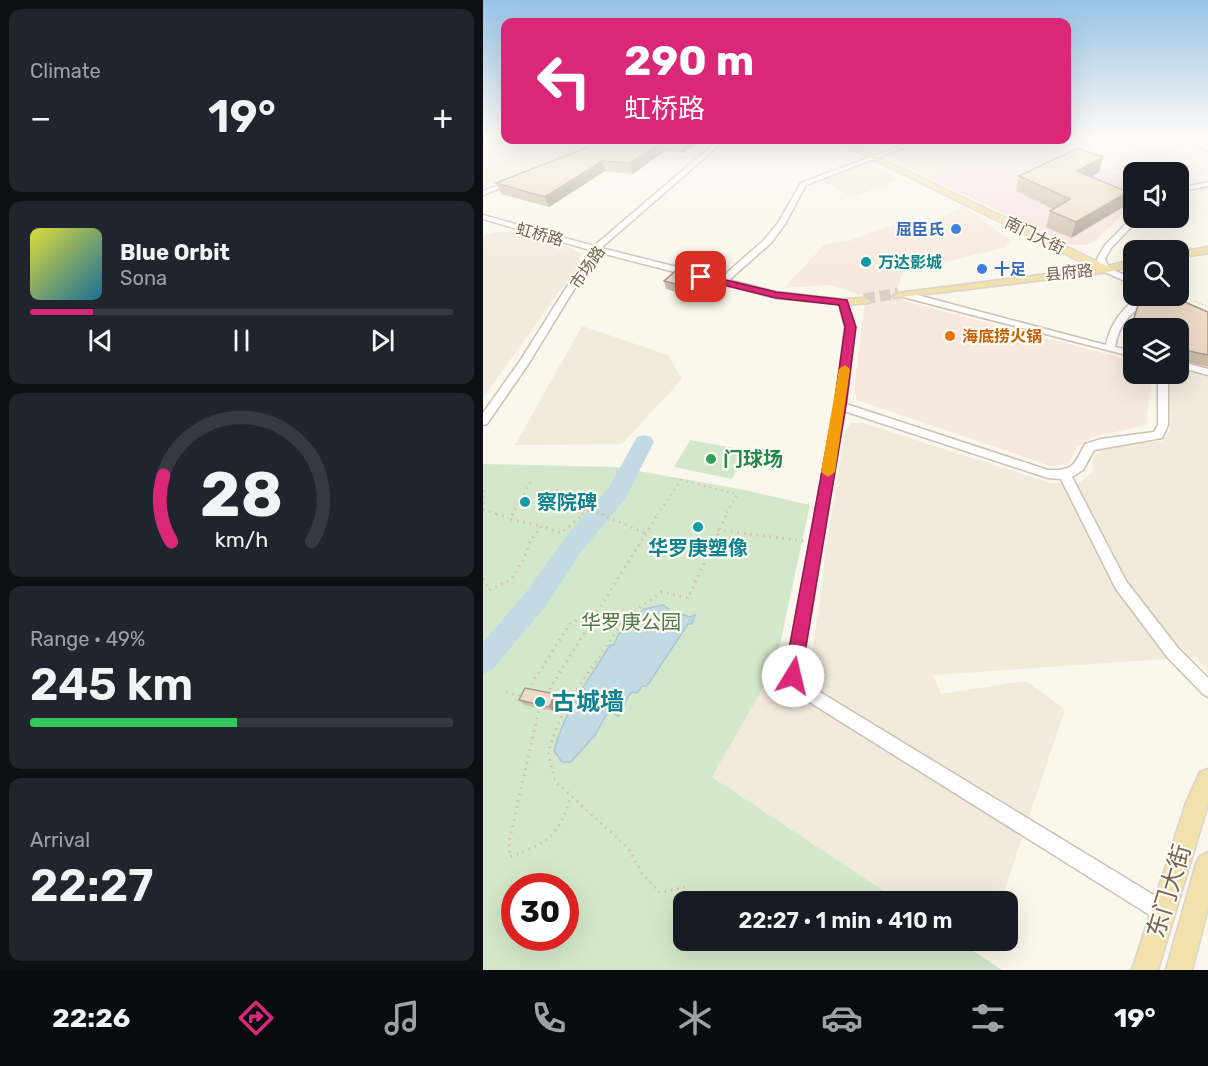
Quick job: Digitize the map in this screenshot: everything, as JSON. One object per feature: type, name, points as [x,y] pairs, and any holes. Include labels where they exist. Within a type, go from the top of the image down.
[{"type":"main road","name":"南门大街","points":[[922,181],[1105,268]]},
{"type":"main road","points":[[1189,253],[1208,250]]},
{"type":"main road","name":"县府路","points":[[901,294],[1123,265]]},
{"type":"main road","points":[[843,302],[864,300]]},
{"type":"main road","name":"东门大街","points":[[1145,970],[1197,803],[1208,780]]},
{"type":"main road","name":"东门大街","points":[[1179,970],[1208,864]]},
{"type":"street","points":[[483,193],[512,181]]},
{"type":"street","name":"市场路","points":[[483,421],[524,363],[595,249],[673,181]]},
{"type":"street","points":[[722,282],[768,240],[781,224],[803,184],[810,181]]},
{"type":"street","points":[[1189,188],[1208,184]]},
{"type":"street","name":"虹桥路","points":[[483,217],[496,225],[776,295],[843,302]]},
{"type":"street","points":[[1123,277],[1105,268],[1101,259],[1108,247],[1127,228]]},
{"type":"street","points":[[901,294],[1123,352]]},
{"type":"street","points":[[843,302],[851,327],[840,406],[793,676],[800,688],[1163,912]]},
{"type":"street","points":[[1110,349],[1112,332],[1128,309],[1133,306]]},
{"type":"street","points":[[1189,367],[1208,372]]},
{"type":"street","points":[[840,406],[1048,474],[1065,475],[1075,472],[1085,458],[1089,447],[1101,443],[1158,435],[1163,425],[1163,384]]},
{"type":"street","points":[[1065,475],[1121,585],[1173,653],[1208,689]]},
{"type":"path","points":[[1194,301],[1208,307]]},
{"type":"path","points":[[510,519],[532,479]]},
{"type":"path","points":[[571,795],[563,823],[553,834],[534,848],[510,857],[509,842],[538,707],[645,533],[681,480],[737,494],[718,530],[688,598],[662,592],[627,616],[565,706],[547,752],[555,781],[571,795],[629,849],[641,872],[660,893],[685,887]]},
{"type":"path","points":[[485,488],[483,510],[510,519],[561,533],[590,509],[645,533]]},
{"type":"path","points":[[483,579],[489,590],[511,580],[523,561],[531,539],[542,526]]},
{"type":"path","points":[[718,530],[815,543]]},
{"type":"path","points":[[507,692],[526,697],[571,622],[596,614],[627,616]]},
{"type":"path","points":[[557,704],[565,706]]},
{"type":"shaded area","points":[[483,181],[500,181],[483,188]]},
{"type":"shaded area","points":[[822,181],[894,181],[853,197]]},
{"type":"shaded area","points":[[935,181],[1123,181],[1123,214],[1095,241],[1085,245],[1071,245]]},
{"type":"shaded area","points":[[964,207],[1011,240],[1003,248],[903,272],[898,287],[898,296],[904,301],[1123,358],[1123,384],[1151,384],[1146,425],[1093,437],[1076,448],[1069,464],[1050,466],[857,400],[854,389],[865,302],[863,296],[831,285],[784,288],[825,244],[851,240],[894,224],[922,226]]},
{"type":"shaded area","points":[[496,232],[509,232],[572,248],[581,254],[578,265],[483,398],[483,236]]},
{"type":"shaded area","points":[[582,326],[668,355],[682,379],[622,444],[515,445]]},
{"type":"shaded area","points":[[1189,370],[1208,375],[1208,672],[1196,657],[933,675],[941,694],[1025,681],[1065,709],[1004,891],[884,891],[712,777],[775,667],[809,674],[825,552],[845,432],[851,423],[863,423],[1050,483],[1078,484],[1093,472],[1094,456],[1106,447],[1162,441],[1171,429],[1169,384],[1189,384]]},
{"type":"green space","name":"门球场","points":[[690,440],[746,450],[732,479],[674,467]]},
{"type":"green space","name":"华罗庚公园","points":[[483,464],[616,467],[745,490],[810,505],[775,667],[712,777],[884,891],[673,891],[673,951],[973,951],[1002,970],[483,970]]},
{"type":"water","points":[[663,605],[669,609],[664,614],[667,617],[674,611],[689,617],[695,615],[692,624],[688,624],[647,686],[642,686],[637,693],[632,692],[629,695],[618,717],[614,713],[607,714],[595,735],[571,762],[562,762],[554,751],[558,736],[578,696],[610,645],[614,645],[618,635],[644,609]]},
{"type":"building","points":[[500,181],[570,181],[545,197],[496,183]]},
{"type":"building","points":[[1031,181],[1102,181],[1123,190],[1123,195],[1076,222],[1050,211],[1070,199]]},
{"type":"building","points":[[679,268],[703,274],[687,287],[664,281]]},
{"type":"building","points":[[1189,304],[1208,312],[1208,355],[1189,351],[1189,318],[1134,318],[1138,306],[1189,306]]},
{"type":"building","points":[[525,688],[555,694],[549,707],[519,700]]},
{"type":"waterway","points":[[483,661],[536,599],[573,545],[617,493],[644,442]]},
{"type":"tunnel","points":[[864,299],[898,293]]},
{"type":"slow traffic","points":[[828,472],[845,369]]},
{"type":"place","name":"屈臣氏","points":[[956,229]]},
{"type":"place","name":"万达影城","points":[[866,262]]},
{"type":"place","name":"十足","points":[[982,269]]},
{"type":"place","name":"海底捞火锅","points":[[950,336]]},
{"type":"place","name":"门球场","points":[[711,459]]},
{"type":"place","name":"察院碑","points":[[525,502]]},
{"type":"place","name":"华罗庚塑像","points":[[698,527]]},
{"type":"place","name":"古城墙","points":[[540,702]]},
{"type":"route","points":[[701,277],[776,295],[843,302],[851,327],[840,406],[793,676]]}]
